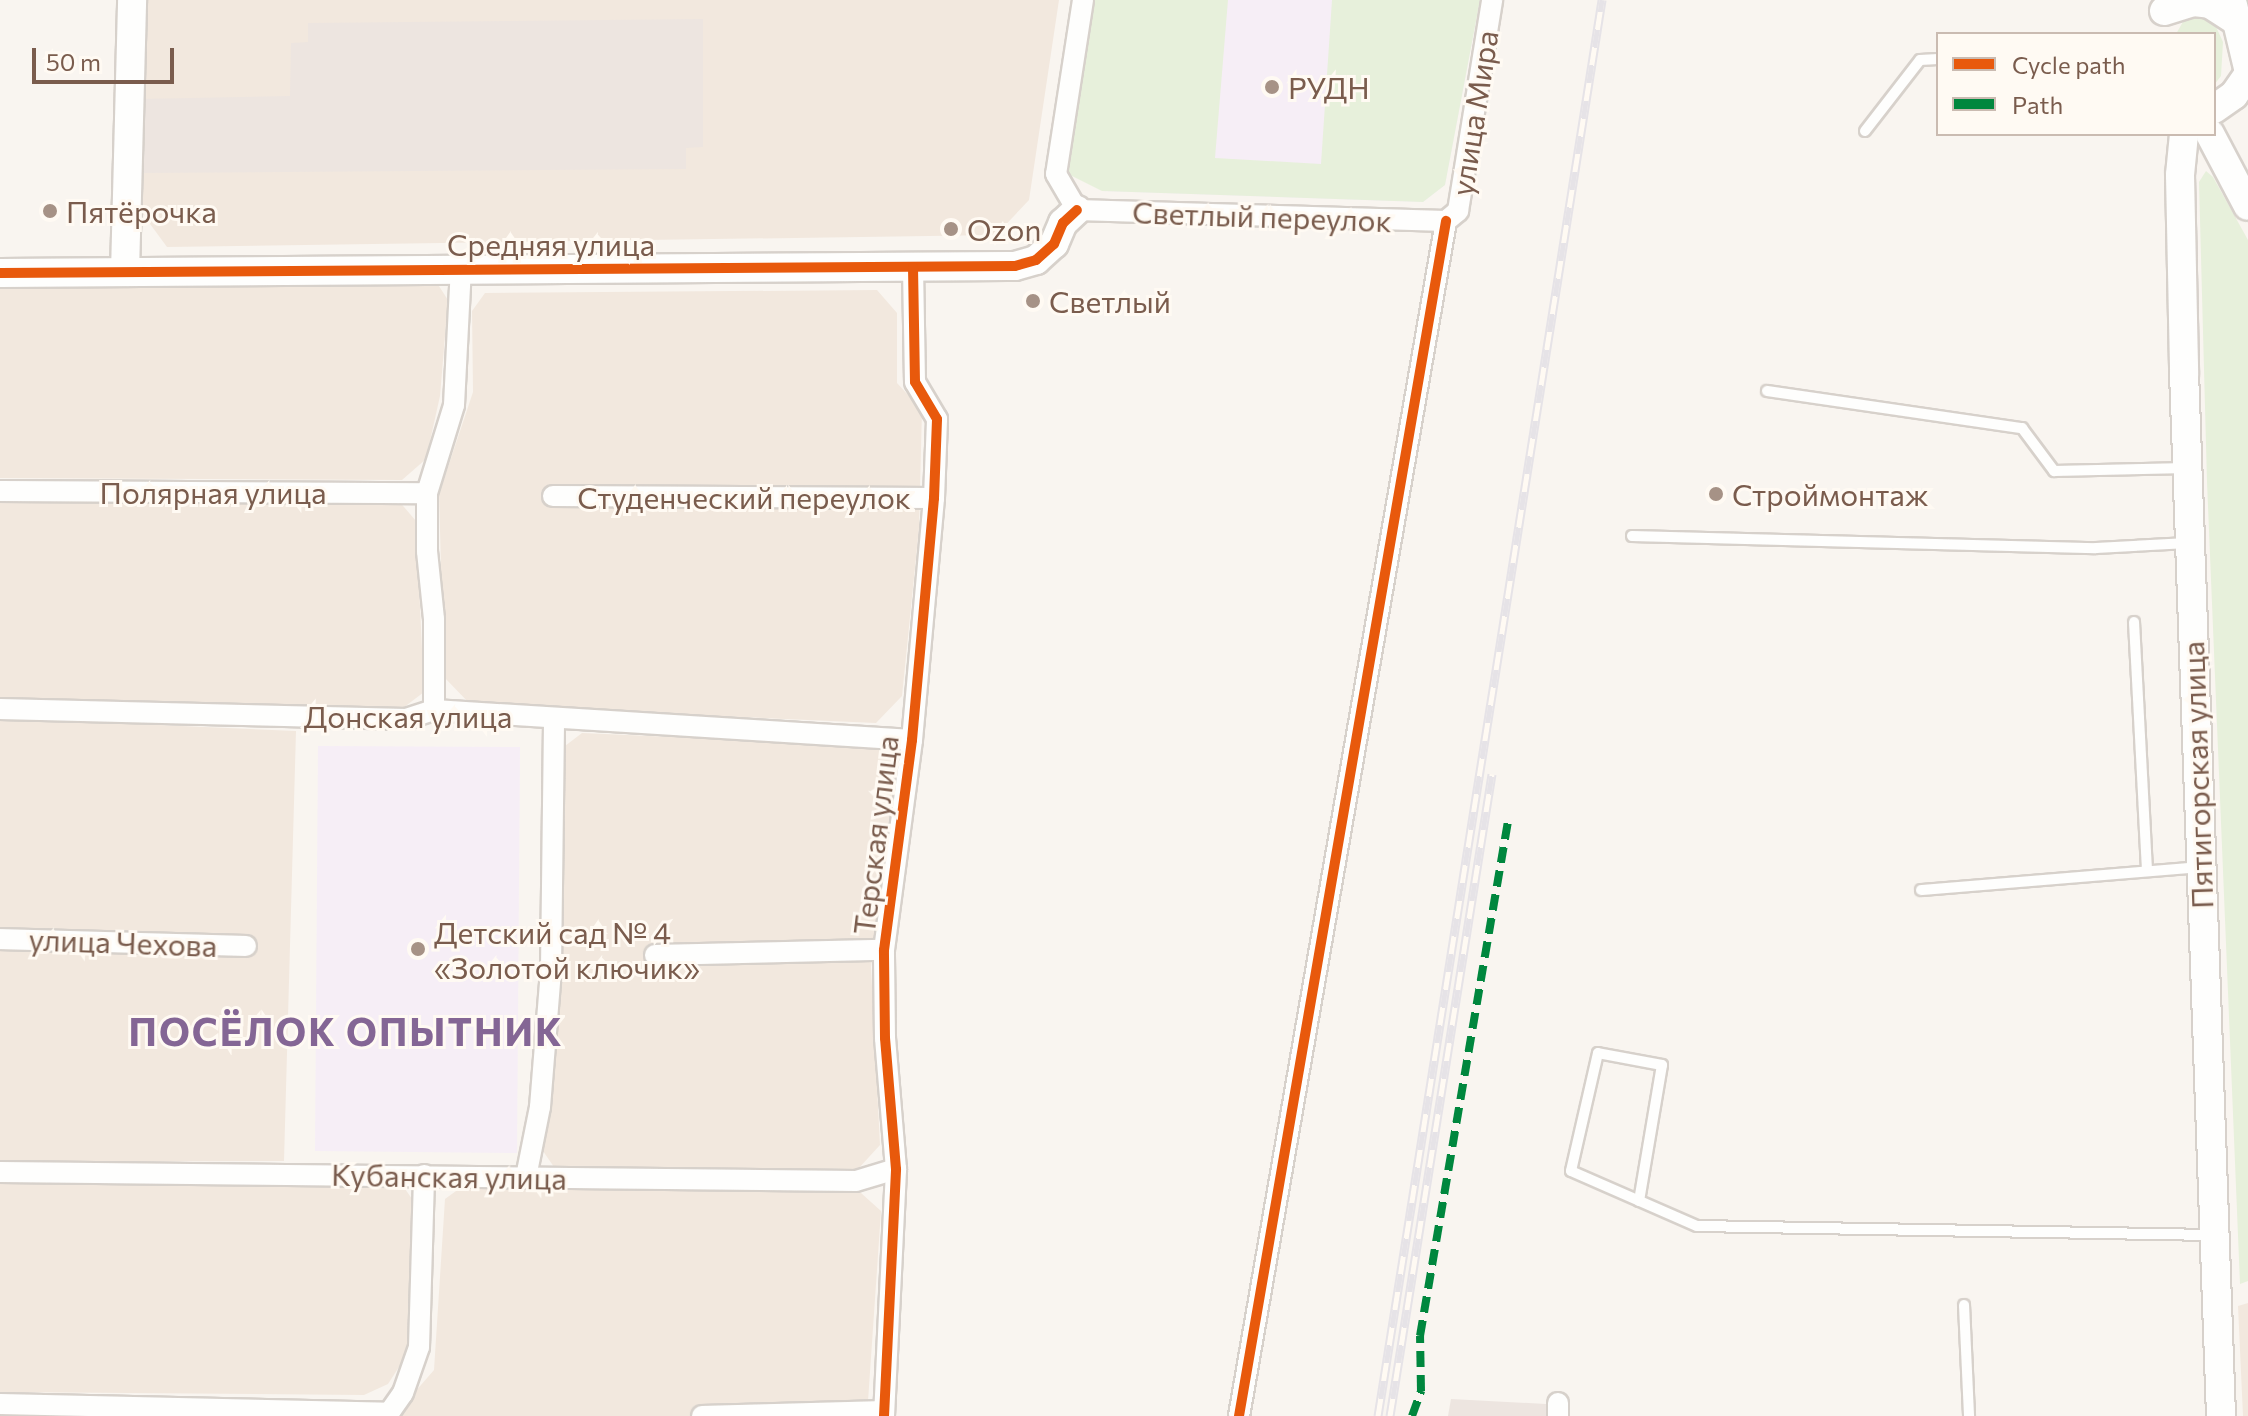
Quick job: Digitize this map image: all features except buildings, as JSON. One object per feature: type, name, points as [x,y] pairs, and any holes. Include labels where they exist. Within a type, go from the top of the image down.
[{"type":"main road","points":[[125,272],[132,0]]},
{"type":"main road","points":[[2163,18],[2194,2],[2234,10],[2248,68]]},
{"type":"main road","points":[[2216,108],[2234,95],[2248,75]]},
{"type":"main road","name":"Пятигорская улица","points":[[2184,136],[2180,175],[2199,867],[2221,1416]]},
{"type":"main road","points":[[2211,136],[2248,206]]},
{"type":"main road","points":[[2180,175],[2194,161],[2210,159],[2228,165]]},
{"type":"main road","name":"Средняя улица","points":[[0,273],[1015,266],[1036,260],[1054,244],[1063,223],[1077,210]]},
{"type":"street","points":[[1077,210],[1056,174],[1083,0]]},
{"type":"street","name":"улица Мира","points":[[1239,1416],[1446,221],[1458,211],[1492,0]]},
{"type":"street","name":"Светлый переулок","points":[[1077,210],[1446,221]]},
{"type":"street","name":"Терская улица","points":[[884,1413],[896,1169],[885,1038],[884,950],[912,740],[934,498],[937,419],[915,382],[913,267]]},
{"type":"street","points":[[434,710],[434,619],[427,551],[427,493],[454,405],[461,269]]},
{"type":"street","name":"Полярная улица","points":[[0,491],[427,493]]},
{"type":"street","name":"Студенческий переулок","points":[[553,496],[934,498]]},
{"type":"street","name":"Донская улица","points":[[0,709],[406,719],[434,710],[912,740]]},
{"type":"street","points":[[526,1177],[540,1107],[551,969],[554,718]]},
{"type":"street","name":"улица Чехова","points":[[0,939],[246,946]]},
{"type":"street","points":[[655,955],[884,950]]},
{"type":"street","name":"Кубанская улица","points":[[0,1172],[856,1181],[896,1169]]},
{"type":"street","points":[[0,1404],[389,1413],[403,1393],[419,1347],[424,1175]]},
{"type":"street","points":[[702,1416],[884,1413]]},
{"type":"lane","points":[[1865,131],[1920,60],[1936,59]]},
{"type":"lane","points":[[1767,391],[2022,428],[2054,471],[2189,468]]},
{"type":"lane","points":[[1632,536],[2096,548],[2190,543]]},
{"type":"lane","points":[[2134,622],[2147,869]]},
{"type":"lane","points":[[1921,890],[2199,867]]},
{"type":"lane","points":[[1639,1201],[1662,1065],[1598,1053],[1571,1171],[1639,1201],[1697,1226],[2213,1235]]},
{"type":"lane","points":[[1964,1305],[1969,1416]]},
{"type":"shaded area","points":[[142,0],[1059,0],[1029,200],[996,235],[167,247],[142,213]]},
{"type":"shaded area","name":"РУДН","points":[[1093,0],[1480,0],[1445,185],[1423,202],[1102,191]]},
{"type":"shaded area","points":[[703,19],[703,147],[686,148],[686,169],[138,173],[138,99],[290,96],[291,43],[308,42],[308,23]]},
{"type":"shaded area","points":[[435,280],[448,300],[440,396],[426,459],[402,480],[0,478],[0,282]]},
{"type":"shaded area","points":[[877,290],[897,313],[897,383],[922,410],[919,528],[902,696],[876,723],[471,705],[444,677],[439,494],[473,392],[472,311],[485,293]]},
{"type":"shaded area","points":[[0,500],[398,500],[416,521],[424,692],[403,708],[0,702]]},
{"type":"shaded area","points":[[0,718],[296,731],[284,1161],[0,1162]]},
{"type":"shaded area","points":[[582,733],[879,746],[896,762],[871,967],[880,1145],[858,1169],[554,1167],[543,1151],[562,950],[565,746]]},
{"type":"shaded area","name":"Детский сад № 4 «Золотой ключик»","points":[[318,746],[520,747],[517,1153],[315,1151]]},
{"type":"shaded area","points":[[0,1182],[403,1186],[417,1206],[408,1353],[388,1384],[364,1395],[0,1392]]},
{"type":"shaded area","points":[[467,1183],[861,1193],[881,1211],[867,1416],[394,1416],[434,1370],[445,1199]]},
{"type":"shaded area","points":[[2248,1303],[2248,1416],[2243,1416],[2238,1306]]},
{"type":"shaded area","points":[[1451,1399],[1546,1404],[1547,1416],[1448,1416]]},
{"type":"green space","name":"РУДН","points":[[1093,0],[1228,0],[1215,158],[1321,164],[1332,0],[1480,0],[1445,185],[1423,202],[1102,191],[1068,174]]},
{"type":"green space","points":[[2204,15],[2213,20],[2223,42],[2221,76],[2216,82],[2216,32],[2177,32],[2184,20]]},
{"type":"green space","points":[[2206,171],[2213,177],[2248,240],[2248,1281],[2240,1284],[2207,482],[2199,182]]},
{"type":"railway","points":[[1378,1416],[1602,0]]},
{"type":"railway","points":[[1390,1416],[1492,774]]},
{"type":"marked path","points":[[1412,1416],[1421,1391],[1420,1336],[1508,821]]},
{"type":"cycle path","points":[[0,273],[1015,266],[1036,260],[1054,244],[1063,223],[1077,210]]},
{"type":"cycle path","points":[[1239,1416],[1446,221]]},
{"type":"cycle path","points":[[884,1416],[896,1169],[885,1038],[884,950],[912,740],[934,498],[937,419],[915,382],[913,267]]},
{"type":"place","name":"РУДН","points":[[1272,87]]},
{"type":"place","name":"Пятёрочка","points":[[50,211]]},
{"type":"place","name":"Ozon","points":[[951,229]]},
{"type":"place","name":"Светлый","points":[[1033,301]]},
{"type":"place","name":"Строймонтаж","points":[[1716,494]]},
{"type":"place","name":"Детский сад № 4 «Золотой ключик»","points":[[418,949]]},
{"type":"district","name":"ПОСЁЛОК ОПЫТНИК","points":[[346,1031]]}]
